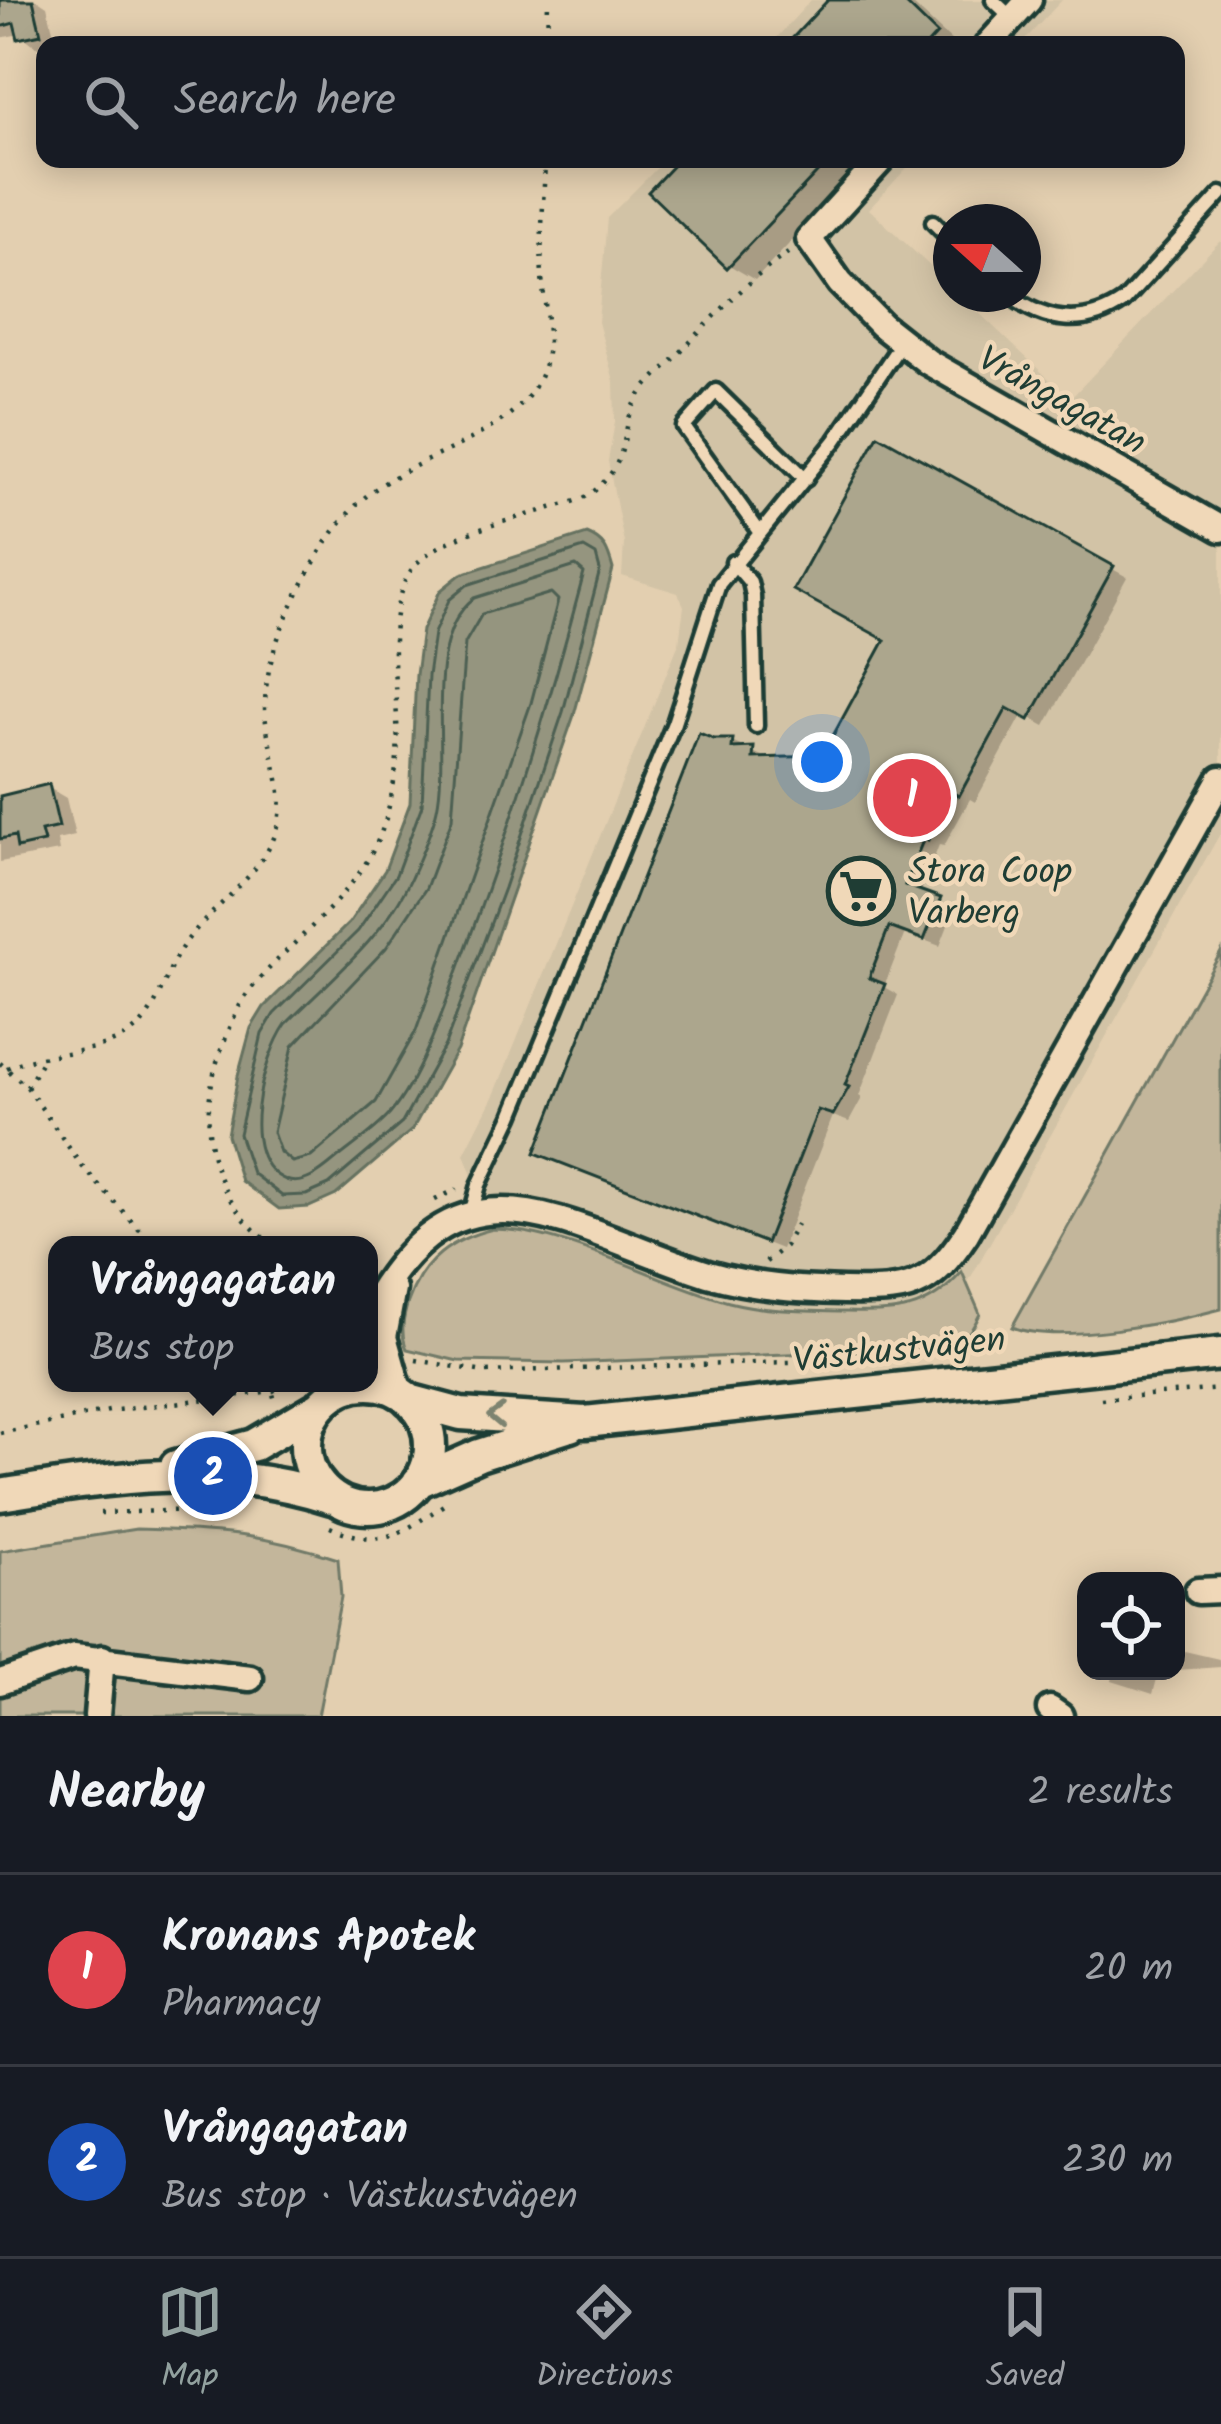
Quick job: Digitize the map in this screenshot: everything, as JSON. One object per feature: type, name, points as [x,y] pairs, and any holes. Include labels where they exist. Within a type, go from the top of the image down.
[{"type":"street","points":[[996,36],[1020,9]]},
{"type":"street","points":[[809,239],[874,168]]},
{"type":"street","name":"Vrångagatan","points":[[809,239],[840,283],[902,341],[958,381],[1221,529]]},
{"type":"street","points":[[378,1299],[434,1232],[471,1214],[496,1210],[536,1213],[704,1273],[775,1288],[876,1292],[908,1289],[931,1279],[966,1234],[1221,778]]},
{"type":"street","points":[[399,1269],[386,1315],[387,1357],[430,1438],[428,1462],[418,1482]]},
{"type":"street","name":"Västkustvägen","points":[[378,1387],[461,1414],[585,1421],[1221,1354]]},
{"type":"street","points":[[329,1512],[306,1452],[311,1422],[330,1395]]},
{"type":"street","name":"Västkustvägen","points":[[0,1495],[135,1477],[254,1445],[330,1395]]},
{"type":"street","name":"Västkustvägen","points":[[135,1477],[254,1477],[329,1512],[381,1507],[402,1498],[418,1482],[479,1455],[585,1421]]},
{"type":"street","points":[[0,1682],[74,1657],[250,1678]]},
{"type":"street","points":[[97,1716],[102,1658]]},
{"type":"lane","points":[[993,0],[1020,9]]},
{"type":"lane","points":[[1037,312],[1063,320],[1105,314],[1124,301],[1221,194]]},
{"type":"lane","points":[[471,1214],[479,1185],[674,723],[710,604],[734,562],[806,479],[902,341]]},
{"type":"lane","points":[[760,533],[684,427],[716,391],[806,479]]},
{"type":"lane","points":[[734,562],[750,582],[753,596],[757,726]]},
{"type":"path","points":[[547,36],[548,0]]},
{"type":"path","points":[[7,1069],[109,1044],[138,1028],[184,945],[272,843],[279,824],[281,789],[265,706],[268,676],[295,596],[343,520],[365,496],[482,433],[534,387],[548,347],[542,273],[544,168]]},
{"type":"path","points":[[264,1236],[229,1201],[207,1137],[218,1056],[243,1000],[361,872],[385,821],[397,758],[396,628],[400,592],[408,575],[432,551],[589,496],[613,473],[637,398],[750,279],[809,239]]},
{"type":"path","points":[[27,1087],[45,1056]]},
{"type":"path","points":[[0,1063],[27,1087],[81,1165],[146,1236]]},
{"type":"path","points":[[387,1357],[526,1374],[888,1359]]},
{"type":"path","points":[[1096,1399],[1221,1389]]},
{"type":"path","points":[[0,1433],[109,1411],[257,1392]]},
{"type":"path","points":[[329,1512],[360,1537],[383,1538],[418,1525],[453,1498]]},
{"type":"path","points":[[90,1513],[239,1509]]},
{"type":"shaded area","points":[[811,0],[1062,0],[1028,36],[778,36]]},
{"type":"shaded area","points":[[657,168],[907,168],[869,209],[933,269],[933,312],[978,312],[1070,399],[1221,240],[1221,832],[967,1284],[961,1272],[941,1295],[898,1311],[760,1309],[533,1234],[493,1229],[464,1154],[495,1093],[679,643],[684,606],[678,593],[622,576],[624,543],[608,461],[615,422],[614,381],[598,322],[607,218]]},
{"type":"shaded area","points":[[1221,952],[1221,1309],[1085,1333],[1012,1327]]},
{"type":"shaded area","points":[[493,1229],[551,1238],[729,1302],[773,1309],[897,1310],[936,1295],[962,1272],[980,1314],[964,1338],[938,1348],[564,1363],[458,1361],[407,1349],[405,1314],[421,1274],[452,1245]]},
{"type":"shaded area","points":[[136,1529],[238,1535],[338,1559],[341,1597],[318,1716],[0,1716],[0,1551]]},
{"type":"water","points":[[587,534],[605,547],[613,569],[574,715],[457,1050],[412,1130],[336,1195],[309,1207],[279,1209],[241,1181],[227,1135],[238,1076],[251,1028],[264,1007],[349,923],[385,870],[410,803],[422,630],[440,591],[461,574]]},
{"type":"building","points":[[0,0],[33,0],[41,34],[18,39],[14,23],[0,27]]},
{"type":"building","points":[[828,0],[902,0],[937,34],[935,36],[794,36]]},
{"type":"building","points":[[671,168],[821,168],[727,268],[648,192]]},
{"type":"building","points":[[878,435],[1114,566],[1029,720],[1007,708],[959,796],[953,793],[928,840],[924,838],[905,885],[941,898],[924,940],[889,927],[869,978],[885,984],[845,1085],[849,1087],[833,1115],[818,1110],[766,1243],[535,1153],[699,733],[733,739],[732,748],[754,747],[753,758],[822,756],[885,640],[793,590]]},
{"type":"building","points":[[49,784],[59,827],[41,831],[44,842],[17,848],[15,836],[0,839],[0,796]]},
{"type":"place","name":"Kronans Apotek","points":[[912,798]]},
{"type":"place","name":"Stora Coop Varberg","points":[[861,891]]},
{"type":"place","name":"Vrångagatan","points":[[213,1476]]}]
